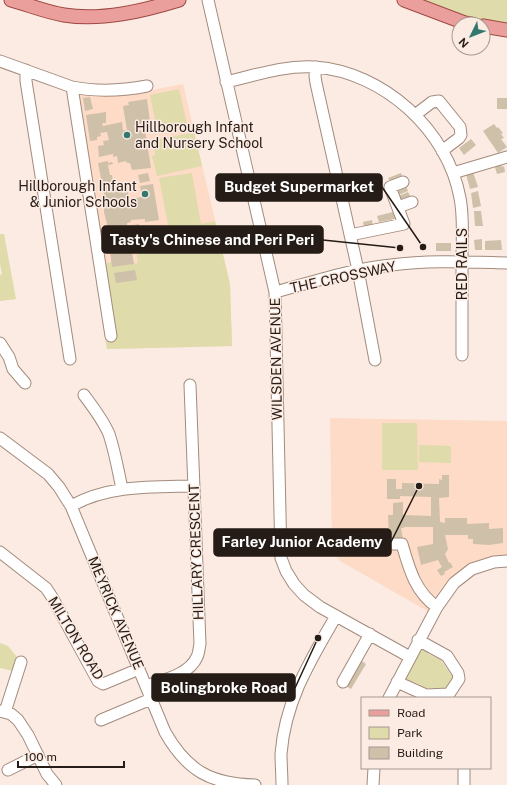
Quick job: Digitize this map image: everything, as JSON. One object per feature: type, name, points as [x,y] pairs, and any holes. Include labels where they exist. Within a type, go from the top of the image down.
[{"type":"main road","points":[[11,0],[66,15],[95,17],[159,6],[179,0]]},
{"type":"main road","points":[[404,0],[451,18]]},
{"type":"main road","points":[[491,27],[507,30]]},
{"type":"street","name":"WILSDEN AVENUE","points":[[208,0],[275,292],[281,558],[286,571],[294,584],[320,607],[410,658]]},
{"type":"street","points":[[0,61],[72,87],[96,91],[126,90],[147,86]]},
{"type":"street","name":"RED RAILS","points":[[226,82],[276,69],[316,67],[344,73],[358,77],[390,94],[415,115],[427,128],[442,151],[453,173],[460,198],[462,222],[462,356]]},
{"type":"street","points":[[316,67],[316,83],[358,270],[376,360]]},
{"type":"street","points":[[26,70],[26,81],[70,359]]},
{"type":"street","points":[[72,87],[111,336]]},
{"type":"street","points":[[415,115],[432,102],[439,101],[456,121],[460,127],[461,135],[442,151]]},
{"type":"street","points":[[453,173],[507,156]]},
{"type":"street","points":[[350,235],[404,224],[390,187],[403,182]]},
{"type":"street","points":[[398,207],[412,202]]},
{"type":"street","name":"THE CROSSWAY","points":[[275,292],[358,270],[416,262],[507,263]]},
{"type":"street","points":[[0,343],[9,358],[13,369],[25,383]]},
{"type":"street","name":"HILLARY CRESCENT","points":[[146,686],[182,673],[190,667],[198,656],[200,644],[190,385]]},
{"type":"street","points":[[84,395],[108,433],[115,454],[122,489]]},
{"type":"street","name":"MEYRICK AVENUE","points":[[0,438],[48,474],[59,487],[71,506],[165,732],[175,749],[186,761],[197,770],[208,776],[242,785],[255,785]]},
{"type":"street","points":[[71,506],[81,500],[122,489],[193,486]]},
{"type":"street","points":[[384,544],[402,544],[414,580],[428,600],[437,607]]},
{"type":"street","name":"MILTON ROAD","points":[[0,552],[46,588],[98,681],[103,684],[139,669]]},
{"type":"street","points":[[390,697],[418,640],[437,607],[454,583],[467,569],[494,562],[507,561]]},
{"type":"street","points":[[282,785],[281,755],[283,738],[294,694],[336,616]]},
{"type":"street","points":[[343,682],[370,634]]},
{"type":"street","points":[[397,682],[426,695],[449,694],[452,692],[458,679],[458,673],[447,656],[418,640]]},
{"type":"street","points":[[21,662],[3,712],[11,714],[18,720],[28,735],[47,774],[56,785]]},
{"type":"street","points":[[101,720],[151,699]]},
{"type":"street","points":[[8,770],[38,755]]},
{"type":"street","points":[[373,785],[374,769]]},
{"type":"street","points":[[464,769],[464,785]]},
{"type":"shaded area","name":"Hillborough Infant & Junior Schools","points":[[65,84],[148,91],[183,84],[230,284],[232,346],[107,349]]},
{"type":"shaded area","points":[[330,418],[507,421],[507,558],[476,564],[429,612],[340,561],[332,551]]},
{"type":"green space","points":[[420,0],[507,0],[507,25],[491,23],[491,16],[456,16]]},
{"type":"green space","points":[[179,89],[187,124],[157,130],[150,95]]},
{"type":"green space","points":[[194,132],[202,166],[157,176],[152,156],[155,155],[153,141]]},
{"type":"green space","points":[[192,173],[201,224],[215,221],[230,284],[232,346],[107,349],[94,266],[112,262],[113,267],[138,263],[134,238],[144,237],[144,234],[169,230],[159,178]]},
{"type":"green space","points":[[0,234],[4,234],[16,299],[0,301],[0,275],[2,274],[0,264]]},
{"type":"green space","points":[[382,423],[417,423],[418,470],[382,470]]},
{"type":"green space","points":[[419,445],[451,446],[451,463],[419,462]]},
{"type":"green space","points":[[0,643],[8,646],[17,657],[13,671],[0,668]]},
{"type":"green space","points":[[423,645],[426,647],[428,654],[441,660],[455,680],[451,688],[426,688],[414,682],[404,683]]},
{"type":"building","points":[[90,97],[93,109],[85,111],[83,98]]},
{"type":"building","points":[[497,98],[507,98],[507,109],[497,109]]},
{"type":"building","name":"Hillborough Infant and Nursery School","points":[[147,99],[150,122],[134,125],[135,131],[145,130],[151,168],[132,170],[130,163],[127,163],[126,161],[118,163],[117,156],[113,157],[113,154],[99,157],[98,146],[104,145],[103,141],[109,140],[107,132],[100,133],[101,136],[97,137],[97,140],[90,141],[86,115],[106,112],[106,123],[102,123],[103,126],[122,122],[123,130],[127,130],[123,106],[129,105],[128,102]]},
{"type":"building","points":[[494,124],[503,133],[501,134],[504,138],[501,139],[507,147],[498,153],[483,131]]},
{"type":"building","points":[[471,139],[476,145],[464,155],[459,148]]},
{"type":"building","points":[[108,161],[108,163],[112,162],[113,164],[108,165],[110,175],[112,175],[115,192],[122,190],[123,193],[128,192],[129,199],[142,197],[140,186],[153,184],[159,220],[145,222],[145,219],[131,220],[131,222],[127,223],[127,226],[139,224],[141,237],[124,239],[124,244],[129,243],[129,247],[131,247],[134,264],[112,267],[111,246],[109,243],[104,244],[102,229],[108,228],[104,212],[104,203],[106,203],[98,163]]},
{"type":"building","points":[[500,162],[502,167],[504,166],[505,172],[497,174],[494,164]]},
{"type":"building","points":[[473,172],[478,187],[470,189],[466,174]]},
{"type":"building","points":[[148,173],[150,181],[140,183],[138,175]]},
{"type":"building","points":[[401,173],[403,178],[391,183],[388,178]]},
{"type":"building","points":[[406,186],[408,191],[396,196],[394,191]]},
{"type":"building","points":[[478,191],[481,206],[473,208],[471,193]]},
{"type":"building","points":[[408,192],[411,197],[398,202],[396,197]]},
{"type":"building","points":[[397,211],[399,218],[379,222],[377,216]]},
{"type":"building","points":[[474,211],[481,211],[483,226],[475,226]]},
{"type":"building","points":[[372,220],[373,226],[364,228],[363,222]]},
{"type":"building","points":[[482,239],[482,250],[475,250],[474,240]]},
{"type":"building","points":[[501,240],[502,250],[485,250],[485,241]]},
{"type":"building","points":[[436,243],[451,243],[451,251],[436,251]]},
{"type":"building","points":[[135,270],[137,280],[116,283],[114,273]]},
{"type":"building","points":[[442,475],[449,475],[449,497],[439,498],[440,522],[445,523],[445,518],[467,518],[467,524],[489,523],[489,529],[503,528],[503,543],[489,545],[473,544],[473,539],[468,539],[468,535],[445,535],[448,549],[445,554],[449,563],[450,562],[453,567],[444,572],[445,574],[441,576],[437,570],[442,567],[438,560],[421,565],[417,547],[433,544],[433,527],[401,528],[403,539],[388,539],[387,535],[389,535],[388,515],[393,515],[393,503],[403,502],[403,515],[431,516],[431,497],[400,496],[400,499],[387,499],[387,479],[396,479],[396,489],[402,489],[402,483],[439,484],[439,479],[442,480]]},
{"type":"building","points":[[362,661],[366,664],[351,689],[346,686]]},
{"type":"place","name":"Hillborough Infant and Nursery School","points":[[127,135]]},
{"type":"place","name":"Hillborough Infant & Junior Schools","points":[[145,194]]},
{"type":"place","name":"Budget Supermarket","points":[[423,247]]},
{"type":"place","name":"Tasty's Chinese and Peri Peri","points":[[400,248]]},
{"type":"place","name":"Farley Junior Academy","points":[[419,486]]},
{"type":"place","name":"Bolingbroke Road","points":[[318,638]]}]
